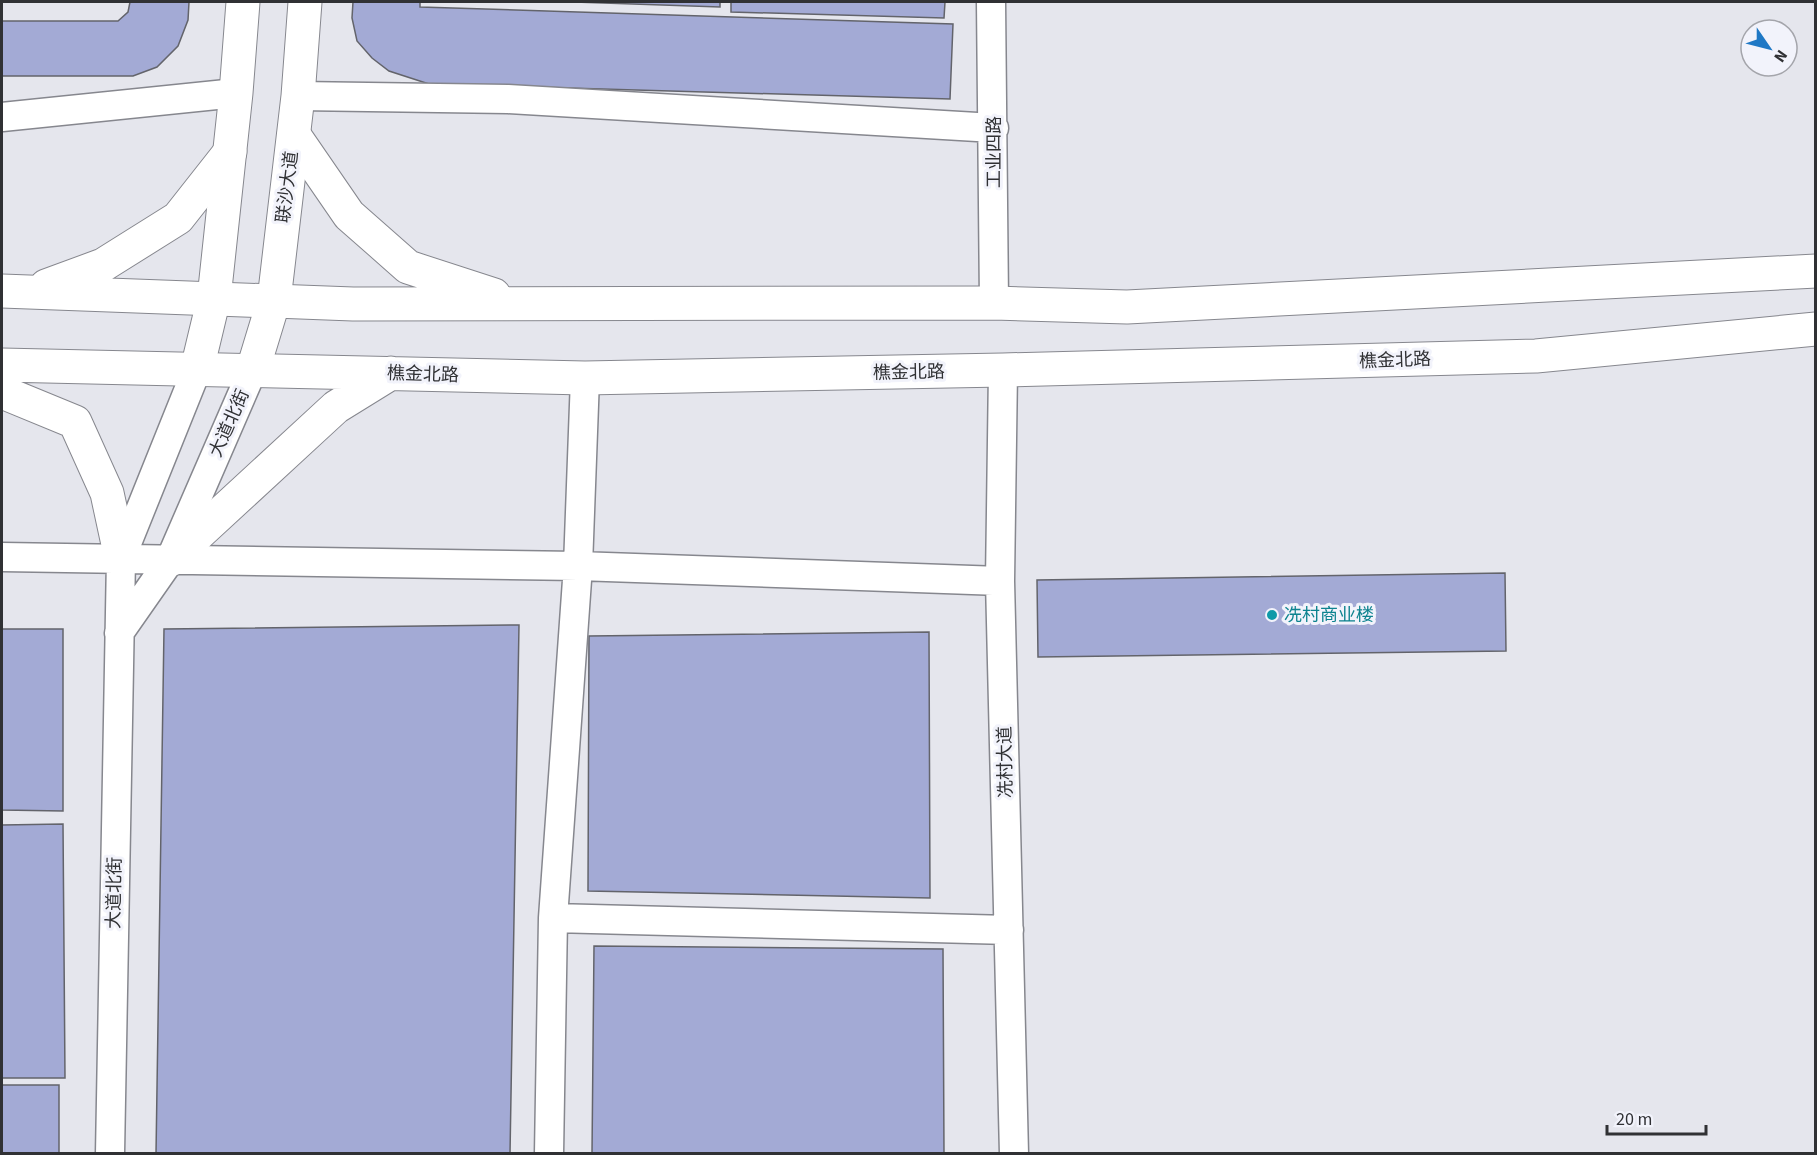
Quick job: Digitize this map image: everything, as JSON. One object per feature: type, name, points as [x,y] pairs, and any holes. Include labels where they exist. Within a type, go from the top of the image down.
[{"type":"main road","points":[[197,369],[213,298],[236,93],[243,2]]},
{"type":"main road","name":"联沙大道","points":[[253,369],[274,300],[298,96],[304,2]]},
{"type":"main road","points":[[294,135],[349,215],[408,267],[525,304]]},
{"type":"main road","points":[[15,291],[103,265],[178,218],[230,152]]},
{"type":"main road","points":[[15,291],[353,304],[994,303],[1127,307],[1815,271]]},
{"type":"main road","name":"樵金北路","points":[[2,365],[585,378],[1003,370],[1536,356],[1815,329]]},
{"type":"main road","points":[[170,560],[336,407],[391,373]]},
{"type":"main road","points":[[2,392],[75,422],[107,493],[121,558]]},
{"type":"street","name":"工业四路","points":[[991,2],[994,303]]},
{"type":"street","points":[[2,117],[236,93]]},
{"type":"street","points":[[298,96],[508,99],[994,128]]},
{"type":"street","name":"大道北街","points":[[110,1154],[121,558],[197,369]]},
{"type":"street","name":"大道北街","points":[[119,633],[170,560],[253,369]]},
{"type":"street","name":"冼村大道","points":[[1003,370],[1000,581],[1014,1154]]},
{"type":"street","points":[[549,1154],[553,918],[578,566],[585,378]]},
{"type":"street","points":[[2,557],[578,566],[1000,581]]},
{"type":"street","points":[[553,918],[1009,930]]},
{"type":"building","points":[[130,2],[189,2],[188,20],[178,46],[157,67],[133,76],[2,76],[2,21],[118,21],[128,12]]},
{"type":"building","points":[[353,2],[420,2],[420,7],[953,24],[950,99],[429,84],[389,71],[372,58],[357,41],[352,18]]},
{"type":"building","points":[[574,2],[720,2],[720,7]]},
{"type":"building","points":[[731,2],[945,2],[944,18],[731,12]]},
{"type":"building","name":"冼村商业楼","points":[[1505,573],[1506,651],[1038,657],[1037,580]]},
{"type":"building","points":[[519,625],[510,1154],[156,1154],[164,629]]},
{"type":"building","points":[[2,629],[63,629],[63,811],[2,810]]},
{"type":"building","points":[[929,632],[930,898],[588,891],[589,636]]},
{"type":"building","points":[[63,824],[65,1078],[2,1078],[2,825]]},
{"type":"building","points":[[594,946],[943,949],[944,1154],[592,1154]]},
{"type":"building","points":[[2,1085],[59,1085],[59,1154],[2,1154]]},
{"type":"place","name":"冼村商业楼","points":[[1272,615]]}]
